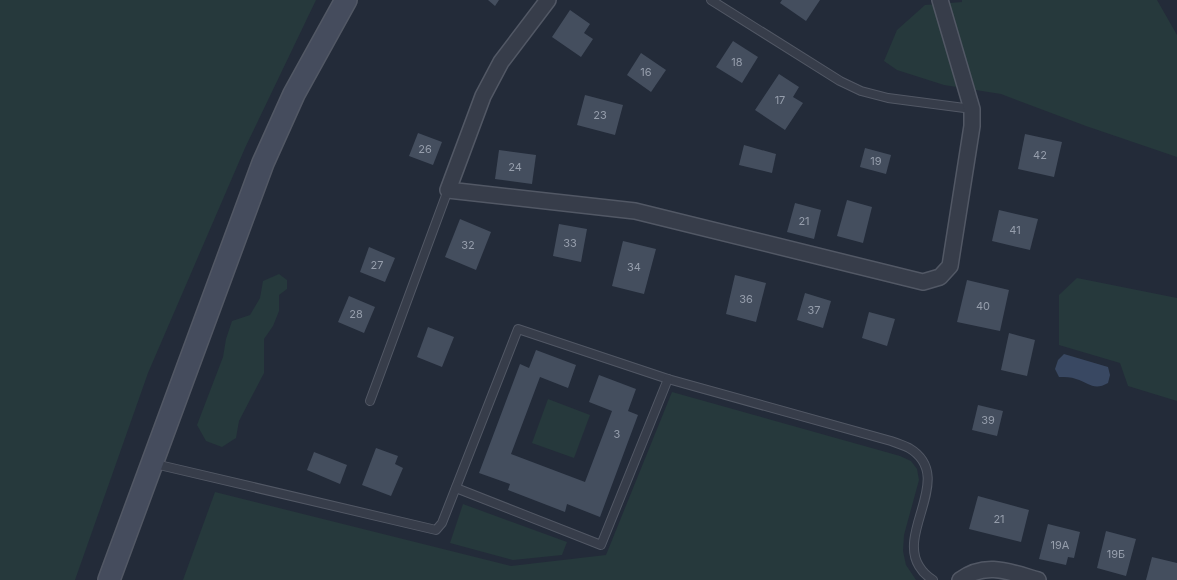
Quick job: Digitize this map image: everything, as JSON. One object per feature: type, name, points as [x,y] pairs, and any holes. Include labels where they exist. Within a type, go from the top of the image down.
[{"type":"street","points":[[109,580],[263,163],[294,94],[346,0]]},
{"type":"street","points":[[548,0],[501,62],[483,96],[448,190],[636,211],[923,282],[940,277],[950,266],[972,126],[972,109],[940,0]]},
{"type":"street","points":[[960,580],[983,569],[1006,571],[1038,580]]},
{"type":"lane","points":[[711,0],[840,82],[888,98],[972,109]]},
{"type":"lane","points":[[370,401],[448,190]]},
{"type":"lane","points":[[152,463],[429,530],[436,530],[439,528],[456,488],[518,329],[668,378],[891,441],[909,448],[921,459],[928,475],[927,492],[915,534],[914,551],[919,566],[933,580]]},
{"type":"lane","points":[[456,488],[601,545],[668,378]]},
{"type":"shaded area","points":[[0,0],[316,0],[245,148],[148,373],[75,580],[0,580]]},
{"type":"shaded area","points":[[962,0],[1157,0],[1177,35],[1177,157],[1001,94],[944,85],[897,70],[884,61],[897,30],[925,5],[962,2]]},
{"type":"shaded area","points":[[279,274],[287,280],[287,289],[279,295],[279,311],[273,326],[264,339],[264,373],[239,421],[236,438],[222,447],[206,441],[197,425],[223,357],[232,321],[250,315],[260,298],[263,281]]},
{"type":"shaded area","points":[[1077,278],[1177,298],[1177,401],[1128,386],[1120,363],[1059,345],[1059,295]]},
{"type":"shaded area","points":[[672,392],[900,456],[911,461],[917,469],[919,480],[904,535],[903,551],[906,565],[916,580],[183,580],[215,492],[511,566],[606,555]]},
{"type":"shaded area","points":[[548,399],[590,415],[574,458],[532,443]]},
{"type":"shaded area","points":[[463,504],[567,542],[562,555],[513,560],[450,543]]},
{"type":"water","points":[[1064,354],[1108,367],[1110,375],[1108,383],[1092,386],[1074,378],[1059,377],[1055,369],[1058,360]]},
{"type":"building","points":[[488,0],[499,0],[495,6]]},
{"type":"building","points":[[782,0],[820,0],[806,21],[780,3]]},
{"type":"building","points":[[570,10],[590,24],[584,33],[593,39],[581,57],[552,37]]},
{"type":"building","points":[[733,41],[758,57],[742,83],[716,67]]},
{"type":"building","points":[[641,53],[666,70],[651,92],[627,75]]},
{"type":"building","points":[[779,74],[799,87],[793,97],[803,103],[785,130],[755,110]]},
{"type":"building","points":[[585,95],[623,105],[615,135],[577,125]]},
{"type":"building","points":[[418,133],[442,142],[433,165],[409,156]]},
{"type":"building","points":[[1025,134],[1062,142],[1054,177],[1018,169]]},
{"type":"building","points":[[744,145],[776,154],[772,173],[739,165]]},
{"type":"building","points":[[865,148],[891,155],[886,174],[860,167]]},
{"type":"building","points":[[499,150],[536,155],[532,184],[495,179]]},
{"type":"building","points":[[847,200],[872,207],[863,243],[837,236]]},
{"type":"building","points":[[795,203],[821,210],[814,239],[787,232]]},
{"type":"building","points":[[999,210],[1038,219],[1030,250],[992,241]]},
{"type":"building","points":[[460,219],[491,232],[476,270],[445,257]]},
{"type":"building","points":[[559,224],[587,229],[581,262],[553,256]]},
{"type":"building","points":[[623,241],[656,249],[644,294],[612,286]]},
{"type":"building","points":[[369,247],[395,258],[385,282],[360,272]]},
{"type":"building","points":[[735,275],[766,283],[756,322],[726,314]]},
{"type":"building","points":[[967,280],[1009,290],[1000,331],[957,322]]},
{"type":"building","points":[[805,293],[831,301],[823,328],[797,320]]},
{"type":"building","points":[[349,296],[375,307],[364,333],[338,322]]},
{"type":"building","points":[[869,312],[895,319],[887,346],[862,338]]},
{"type":"building","points":[[428,327],[454,337],[442,367],[417,357]]},
{"type":"building","points":[[1009,333],[1035,340],[1027,376],[1001,370]]},
{"type":"building","points":[[536,350],[576,365],[568,388],[540,377],[511,454],[585,482],[612,411],[589,402],[599,375],[636,389],[628,411],[638,415],[600,517],[567,504],[565,512],[508,490],[510,484],[479,473],[520,364],[529,368]]},
{"type":"building","points":[[978,405],[1003,411],[997,436],[972,430]]},
{"type":"building","points":[[376,448],[398,456],[395,464],[403,468],[391,496],[362,485]]},
{"type":"building","points":[[314,452],[347,465],[340,484],[307,470]]},
{"type":"building","points":[[978,496],[1029,510],[1021,542],[969,529]]},
{"type":"building","points":[[1048,524],[1080,532],[1074,558],[1068,557],[1066,565],[1039,559]]},
{"type":"building","points":[[1106,531],[1136,539],[1126,576],[1097,568]]},
{"type":"building","points":[[1152,557],[1177,563],[1177,580],[1146,580]]}]
